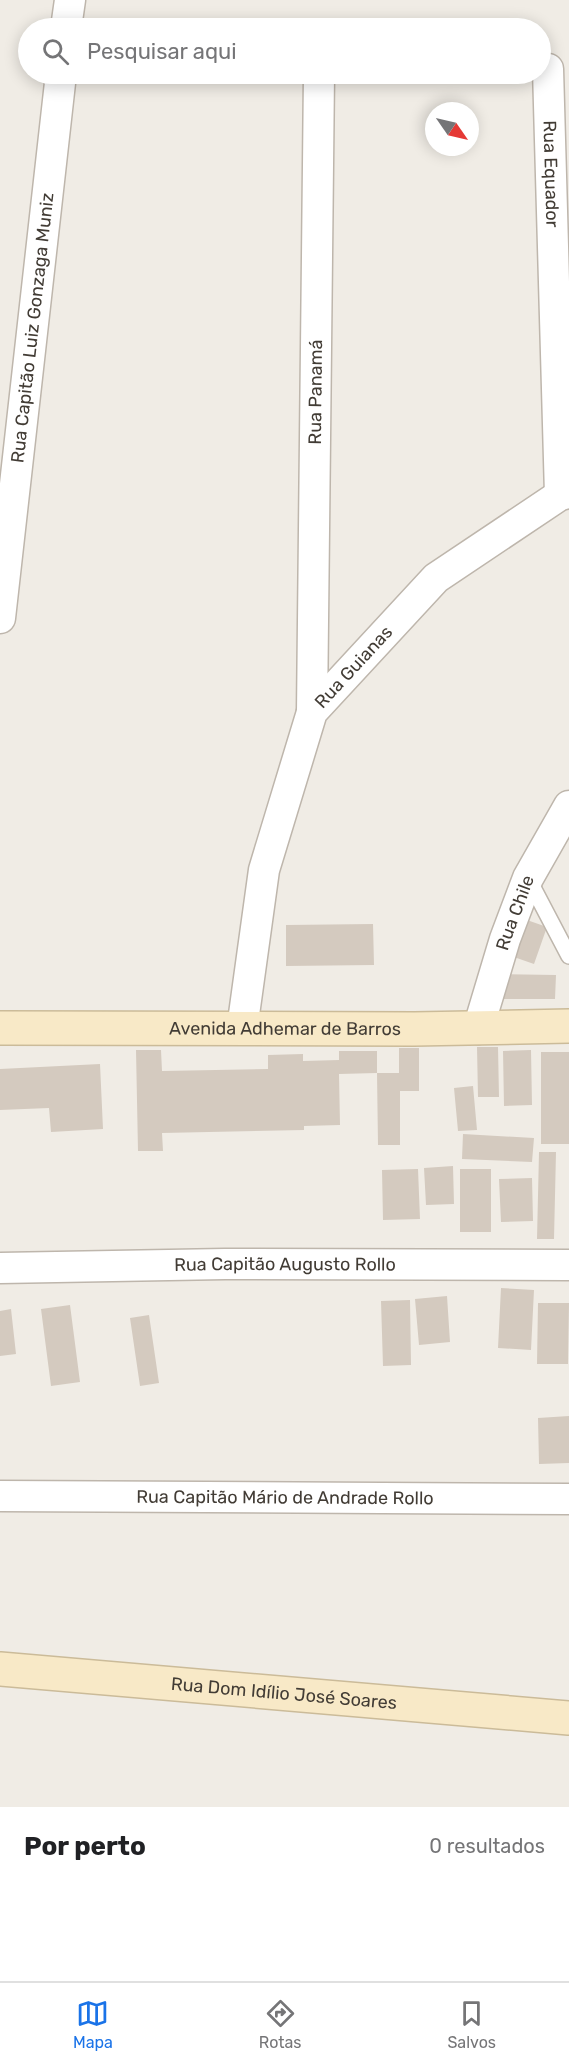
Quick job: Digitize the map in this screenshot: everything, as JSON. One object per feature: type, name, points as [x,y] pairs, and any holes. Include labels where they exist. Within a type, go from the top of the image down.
[{"type":"main road","name":"Avenida Adhemar de Barros","points":[[0,1028],[478,1029],[569,1026]]},
{"type":"main road","name":"Rua Dom Idílio José Soares","points":[[0,1669],[569,1718]]},
{"type":"street","points":[[67,18],[70,0]]},
{"type":"street","name":"Rua Capitão Luiz Gonzaga Muniz","points":[[0,618],[60,84]]},
{"type":"street","name":"Rua Panamá","points":[[312,712],[319,84]]},
{"type":"street","name":"Rua Equador","points":[[549,84],[565,494]]},
{"type":"street","name":"Rua Guianas","points":[[242,1029],[264,870],[312,712],[436,578],[565,494]]},
{"type":"street","name":"Rua Chile","points":[[478,1029],[505,939],[528,878],[569,806]]},
{"type":"street","name":"Rua Capitão Augusto Rollo","points":[[0,1268],[225,1264],[569,1265]]},
{"type":"street","name":"Rua Capitão Mário de Andrade Rollo","points":[[0,1496],[569,1499]]},
{"type":"lane","points":[[528,878],[569,956]]},
{"type":"building","points":[[524,919],[547,927],[534,964],[511,956]]},
{"type":"building","points":[[373,924],[374,965],[286,966],[286,925]]},
{"type":"building","points":[[500,974],[556,975],[555,999],[500,999]]},
{"type":"building","points":[[477,1047],[498,1047],[499,1097],[478,1097]]},
{"type":"building","points":[[399,1048],[419,1048],[419,1091],[400,1091],[400,1145],[378,1145],[377,1073],[399,1073]]},
{"type":"building","points":[[136,1050],[161,1050],[162,1071],[268,1069],[268,1055],[303,1054],[303,1061],[339,1060],[339,1051],[377,1051],[377,1073],[339,1074],[340,1125],[304,1126],[304,1130],[162,1133],[163,1151],[138,1151]]},
{"type":"building","points":[[531,1050],[532,1105],[504,1106],[503,1051]]},
{"type":"building","points":[[541,1052],[569,1052],[569,1144],[541,1144]]},
{"type":"building","points":[[100,1064],[103,1129],[51,1132],[49,1108],[0,1110],[0,1069]]},
{"type":"building","points":[[473,1086],[477,1130],[458,1131],[454,1088]]},
{"type":"building","points":[[463,1134],[534,1138],[532,1162],[462,1159]]},
{"type":"building","points":[[539,1152],[556,1152],[554,1239],[537,1239]]},
{"type":"building","points":[[453,1166],[454,1204],[426,1205],[424,1168]]},
{"type":"building","points":[[418,1169],[420,1219],[383,1220],[382,1170]]},
{"type":"building","points":[[460,1169],[491,1169],[491,1232],[460,1232]]},
{"type":"building","points":[[532,1178],[533,1221],[501,1222],[499,1179]]},
{"type":"building","points":[[501,1288],[534,1290],[531,1350],[498,1348]]},
{"type":"building","points":[[447,1296],[450,1342],[419,1345],[415,1299]]},
{"type":"building","points":[[410,1300],[411,1365],[383,1366],[381,1301]]},
{"type":"building","points":[[538,1303],[569,1303],[568,1364],[537,1364]]},
{"type":"building","points":[[70,1305],[80,1382],[51,1386],[41,1309]]},
{"type":"building","points":[[11,1309],[16,1354],[0,1356],[0,1311]]},
{"type":"building","points":[[149,1315],[159,1383],[140,1386],[130,1318]]},
{"type":"building","points":[[569,1416],[569,1463],[539,1464],[538,1418]]}]
